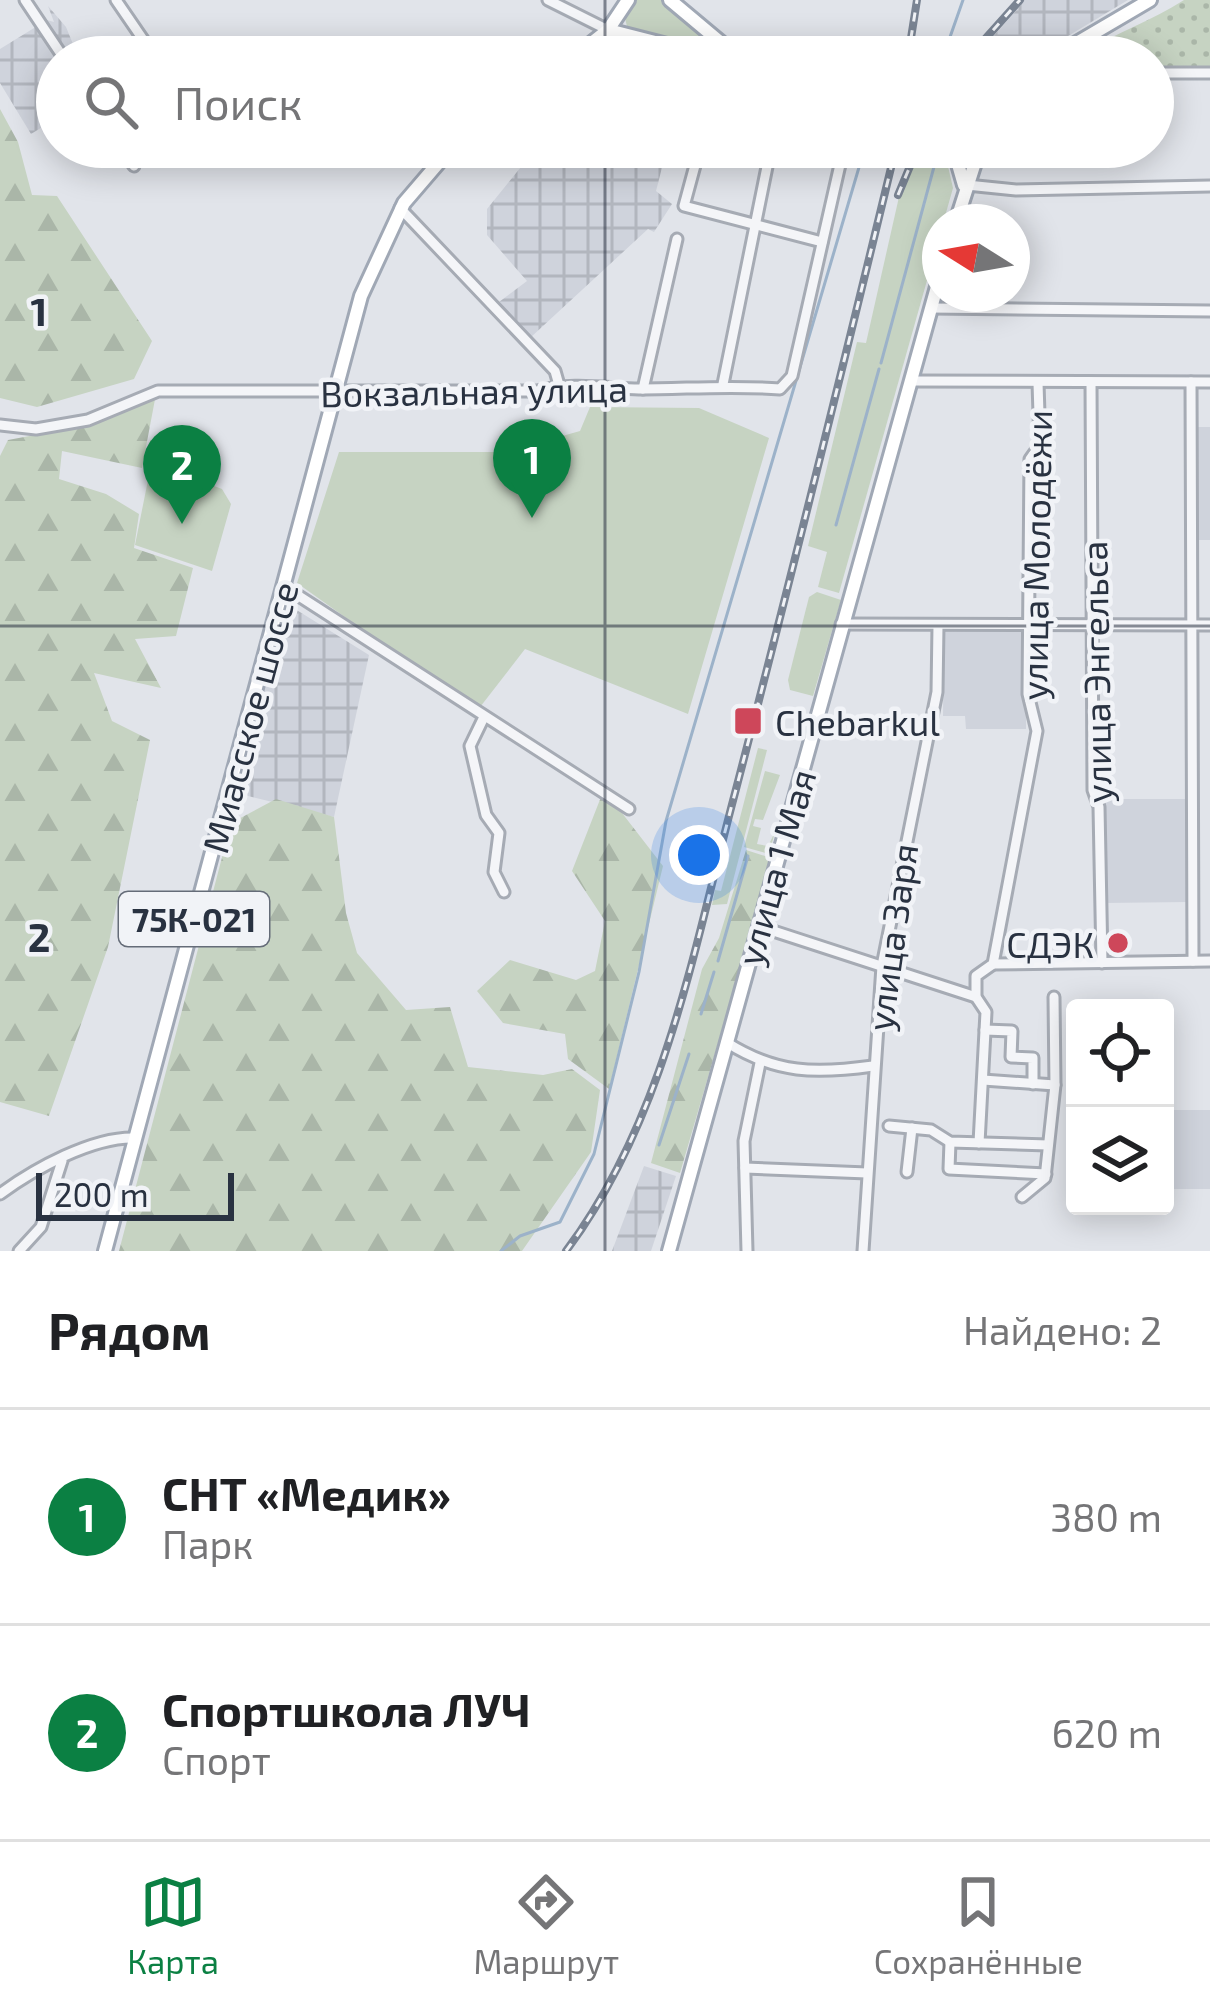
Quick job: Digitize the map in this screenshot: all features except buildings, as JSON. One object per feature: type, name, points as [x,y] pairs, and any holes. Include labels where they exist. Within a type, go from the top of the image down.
[{"type":"main road","points":[[600,36],[628,0]]},
{"type":"main road","points":[[670,0],[713,36]]},
{"type":"main road","points":[[1091,36],[1150,0]]},
{"type":"main road","points":[[608,30],[632,36]]},
{"type":"main road","name":"75К-021","points":[[336,392],[362,296],[400,208],[434,168]]},
{"type":"main road","points":[[960,168],[966,190]]},
{"type":"main road","points":[[962,204],[973,168]]},
{"type":"main road","name":"улица 1 Мая","points":[[669,1251],[930,312]]},
{"type":"main road","name":"Миасское шоссе","points":[[105,1251],[336,392]]},
{"type":"street","points":[[25,0],[49,36]]},
{"type":"street","points":[[116,0],[141,36]]},
{"type":"street","points":[[548,0],[608,30]]},
{"type":"street","points":[[1174,73],[1210,73]]},
{"type":"street","points":[[694,168],[684,206],[689,210],[822,242],[839,168]]},
{"type":"street","points":[[723,384],[766,168]]},
{"type":"street","points":[[966,190],[1210,186]]},
{"type":"street","points":[[400,208],[554,371],[560,385]]},
{"type":"street","points":[[643,389],[677,239]]},
{"type":"street","name":"Вокзальная улица","points":[[0,425],[36,429],[88,420],[158,391],[537,391],[560,385],[643,389],[723,384],[780,389],[789,383],[822,242]]},
{"type":"street","points":[[1030,309],[1210,310]]},
{"type":"street","points":[[910,381],[1210,382]]},
{"type":"street","name":"улица Энгельса","points":[[1091,382],[1091,626],[1102,962]]},
{"type":"street","points":[[1191,382],[1192,962]]},
{"type":"street","name":"улица Молодёжи","points":[[976,997],[976,976],[993,964],[1036,731],[1028,694],[1028,626],[1030,459],[1040,445],[1038,383]]},
{"type":"street","points":[[285,587],[629,809]]},
{"type":"street","points":[[841,624],[1210,625]]},
{"type":"street","name":"улица Заря","points":[[863,1251],[882,965],[938,692],[938,626]]},
{"type":"street","points":[[484,717],[470,746],[486,815],[499,833],[494,872],[504,892]]},
{"type":"street","points":[[758,926],[976,997],[986,1012],[979,1143]]},
{"type":"street","points":[[993,964],[1210,961]]},
{"type":"street","points":[[1022,1197],[1046,1174],[1055,1084],[1054,997]]},
{"type":"street","points":[[985,1030],[1012,1031],[1011,1057],[1033,1058],[1033,1084]]},
{"type":"street","points":[[726,1042],[760,1064],[835,1072],[873,1066]]},
{"type":"street","points":[[747,1251],[745,1168],[760,1064]]},
{"type":"street","points":[[983,1080],[1055,1084]]},
{"type":"street","points":[[889,1126],[931,1130],[950,1142],[1048,1145]]},
{"type":"street","points":[[907,1172],[912,1128]]},
{"type":"street","points":[[0,1194],[28,1174],[136,1138]]},
{"type":"street","points":[[950,1142],[949,1169],[1046,1174]]},
{"type":"street","points":[[20,1251],[41,1227],[62,1161]]},
{"type":"street","points":[[745,1168],[867,1173]]},
{"type":"shaded area","points":[[1017,0],[1128,0],[1068,36],[994,36],[1021,5]]},
{"type":"shaded area","points":[[48,6],[70,36],[36,36],[36,131],[31,134],[0,83],[0,49],[47,20],[54,22]]},
{"type":"shaded area","points":[[520,168],[662,168],[656,191],[672,204],[654,232],[648,229],[530,338],[499,302],[527,281],[487,235],[487,209]]},
{"type":"shaded area","points":[[1197,427],[1210,427],[1210,540],[1197,540]]},
{"type":"shaded area","points":[[287,604],[369,655],[334,817],[236,793]]},
{"type":"shaded area","points":[[944,631],[1026,631],[1026,729],[966,729],[965,716],[943,716]]},
{"type":"shaded area","points":[[1104,799],[1187,799],[1188,902],[1104,903]]},
{"type":"shaded area","points":[[1174,1110],[1210,1110],[1210,1189],[1174,1189]]},
{"type":"shaded area","points":[[644,1166],[676,1176],[651,1251],[612,1251]]},
{"type":"green space","points":[[634,0],[661,0],[700,36],[629,35],[625,18]]},
{"type":"green space","points":[[1184,0],[1210,0],[1210,70],[1174,70],[1174,36],[1116,36]]},
{"type":"green space","points":[[0,109],[18,142],[32,195],[57,196],[152,341],[134,379],[37,407],[0,398]]},
{"type":"green space","points":[[910,168],[948,168],[953,188],[948,204],[922,204],[922,298],[839,593],[818,587],[827,552],[808,546],[857,342],[866,343],[901,188]]},
{"type":"green space","points":[[156,394],[142,468],[62,451],[59,479],[106,494],[139,514],[134,548],[193,568],[176,636],[135,639],[161,688],[94,673],[112,721],[150,740],[108,947],[49,1116],[0,1102],[0,456],[8,440],[94,424]]},
{"type":"green space","points":[[590,407],[699,408],[769,438],[688,714],[525,649],[477,711],[297,583],[339,452],[505,452],[580,431]]},
{"type":"green space","points":[[150,440],[203,449],[209,484],[222,489],[231,504],[212,571],[135,545],[152,460]]},
{"type":"green space","points":[[817,592],[841,600],[813,696],[790,690],[788,680],[809,597]]},
{"type":"green space","points":[[758,748],[767,750],[727,904],[712,905],[715,890],[721,891]]},
{"type":"green space","points":[[765,771],[780,775],[763,820],[755,819],[753,826],[761,828],[757,844],[768,846],[775,832],[769,854],[744,847]]},
{"type":"green space","points":[[601,797],[622,813],[663,866],[609,1089],[568,1059],[565,1034],[503,1023],[477,991],[510,960],[576,980],[595,971],[605,921],[572,871]]},
{"type":"green space","points":[[276,799],[334,817],[346,913],[357,953],[406,1010],[450,1007],[468,1067],[543,1075],[572,1069],[600,1090],[591,1152],[522,1251],[119,1251],[231,823]]},
{"type":"green space","points":[[746,850],[768,857],[770,865],[680,1173],[651,1163],[702,969],[719,938]]},
{"type":"waterway","points":[[950,36],[963,0]]},
{"type":"waterway","points":[[501,1251],[520,1236],[560,1222],[594,1154],[639,972],[666,821],[859,168]]},
{"type":"waterway","points":[[881,363],[934,168]]},
{"type":"waterway","points":[[836,525],[879,369]]},
{"type":"waterway","points":[[718,961],[748,856]]},
{"type":"waterway","points":[[701,1014],[714,972]]},
{"type":"waterway","points":[[659,1145],[689,1054]]},
{"type":"railway","points":[[911,36],[917,0]]},
{"type":"railway","points":[[988,36],[1020,0]]},
{"type":"railway","points":[[566,1251],[629,1145],[672,1031],[891,168]]},
{"type":"railway","points":[[898,195],[909,168]]},
{"type":"place","name":"СНТ «Медик»","points":[[532,518]]},
{"type":"place","name":"Спортшкола ЛУЧ","points":[[182,524]]},
{"type":"place","name":"Chebarkul","points":[[748,721]]},
{"type":"place","name":"СДЭК","points":[[1118,943]]}]
